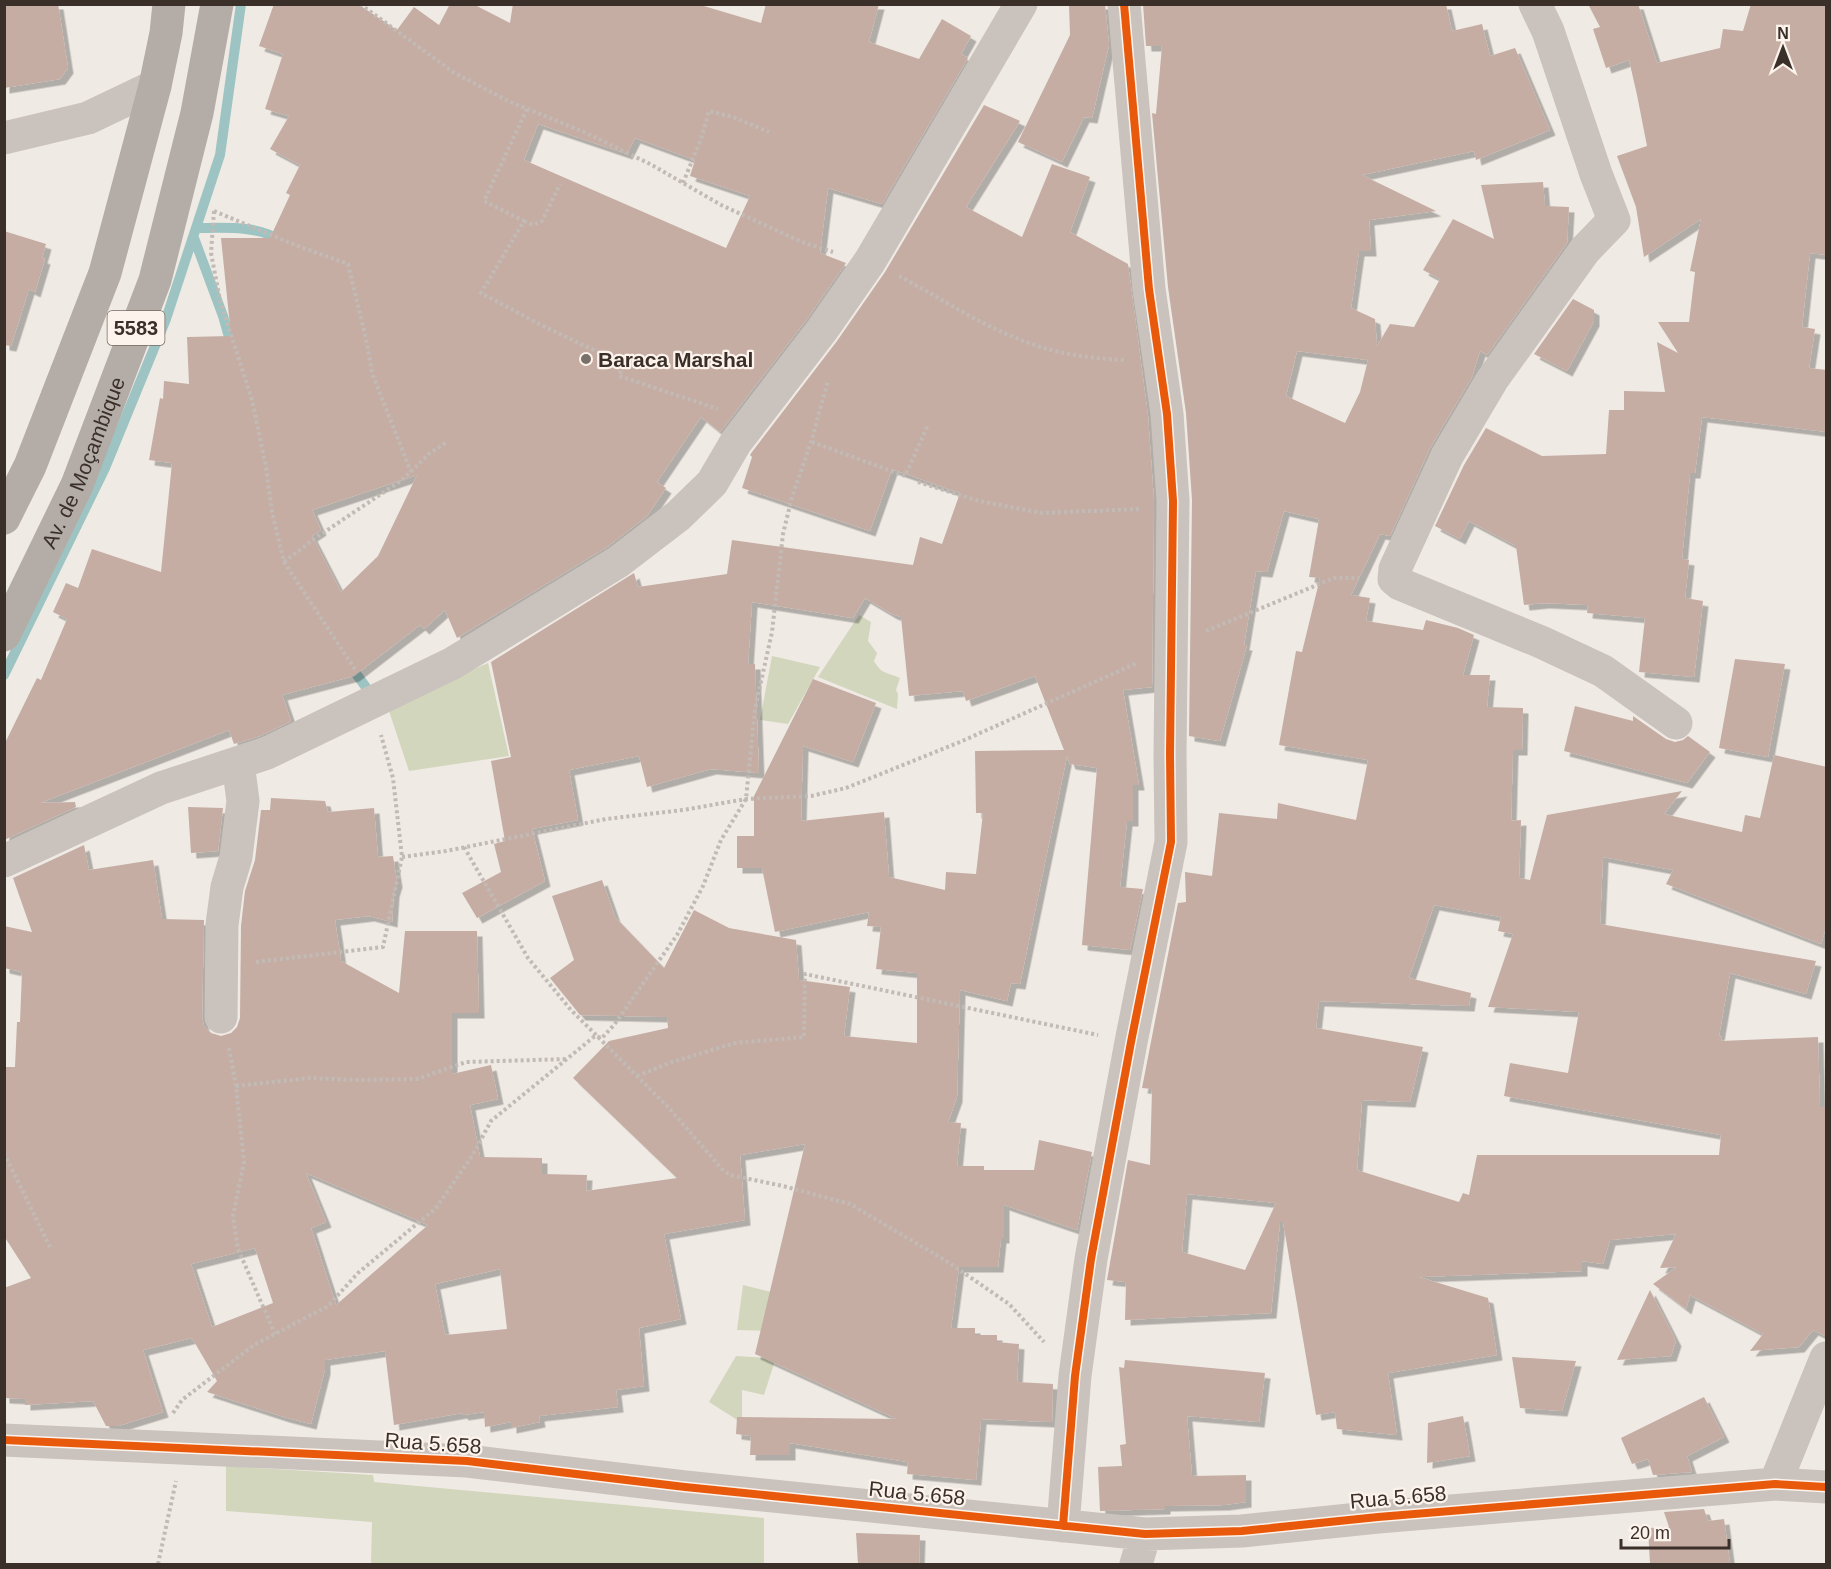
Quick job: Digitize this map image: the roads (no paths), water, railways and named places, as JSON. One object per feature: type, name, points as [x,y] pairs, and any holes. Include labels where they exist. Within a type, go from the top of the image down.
[{"type":"highway","name":"5583","points":[[4,518],[30,465],[105,273],[155,86],[166,33],[169,4]]},
{"type":"highway","name":"Av. de Moçambique","points":[[4,635],[77,485],[155,280],[197,113],[217,4]]},
{"type":"street","points":[[4,861],[161,788],[277,748],[453,663],[618,562],[678,516],[712,483],[736,442],[822,330],[868,264],[1021,4]]},
{"type":"street","points":[[1063,1526],[1075,1376],[1091,1259],[1171,842],[1173,501],[1167,414],[1149,289],[1124,4]]},
{"type":"street","points":[[1535,4],[1548,31],[1596,174],[1614,220],[1585,250],[1492,380],[1447,456],[1395,569],[1394,579],[1400,584],[1541,642],[1603,671],[1676,723]]},
{"type":"street","points":[[4,138],[87,118],[155,86]]},
{"type":"street","points":[[221,1017],[222,924],[227,887],[236,857],[243,801],[238,763]]},
{"type":"street","points":[[1775,1484],[1827,1358]]},
{"type":"street","name":"Rua 5.658","points":[[4,1440],[468,1461],[1063,1526],[1140,1549],[1242,1531],[1378,1516],[1775,1484],[1827,1487]]},
{"type":"waterway","points":[[4,675],[105,468],[166,319],[220,155],[241,4]]},
{"type":"waterway","points":[[198,228],[253,230],[281,242]]},
{"type":"waterway","points":[[194,238],[223,316],[232,348]]},
{"type":"waterway","points":[[349,664],[368,690]]},
{"type":"place","name":"Baraca Marshal","points":[[586,359]]}]
